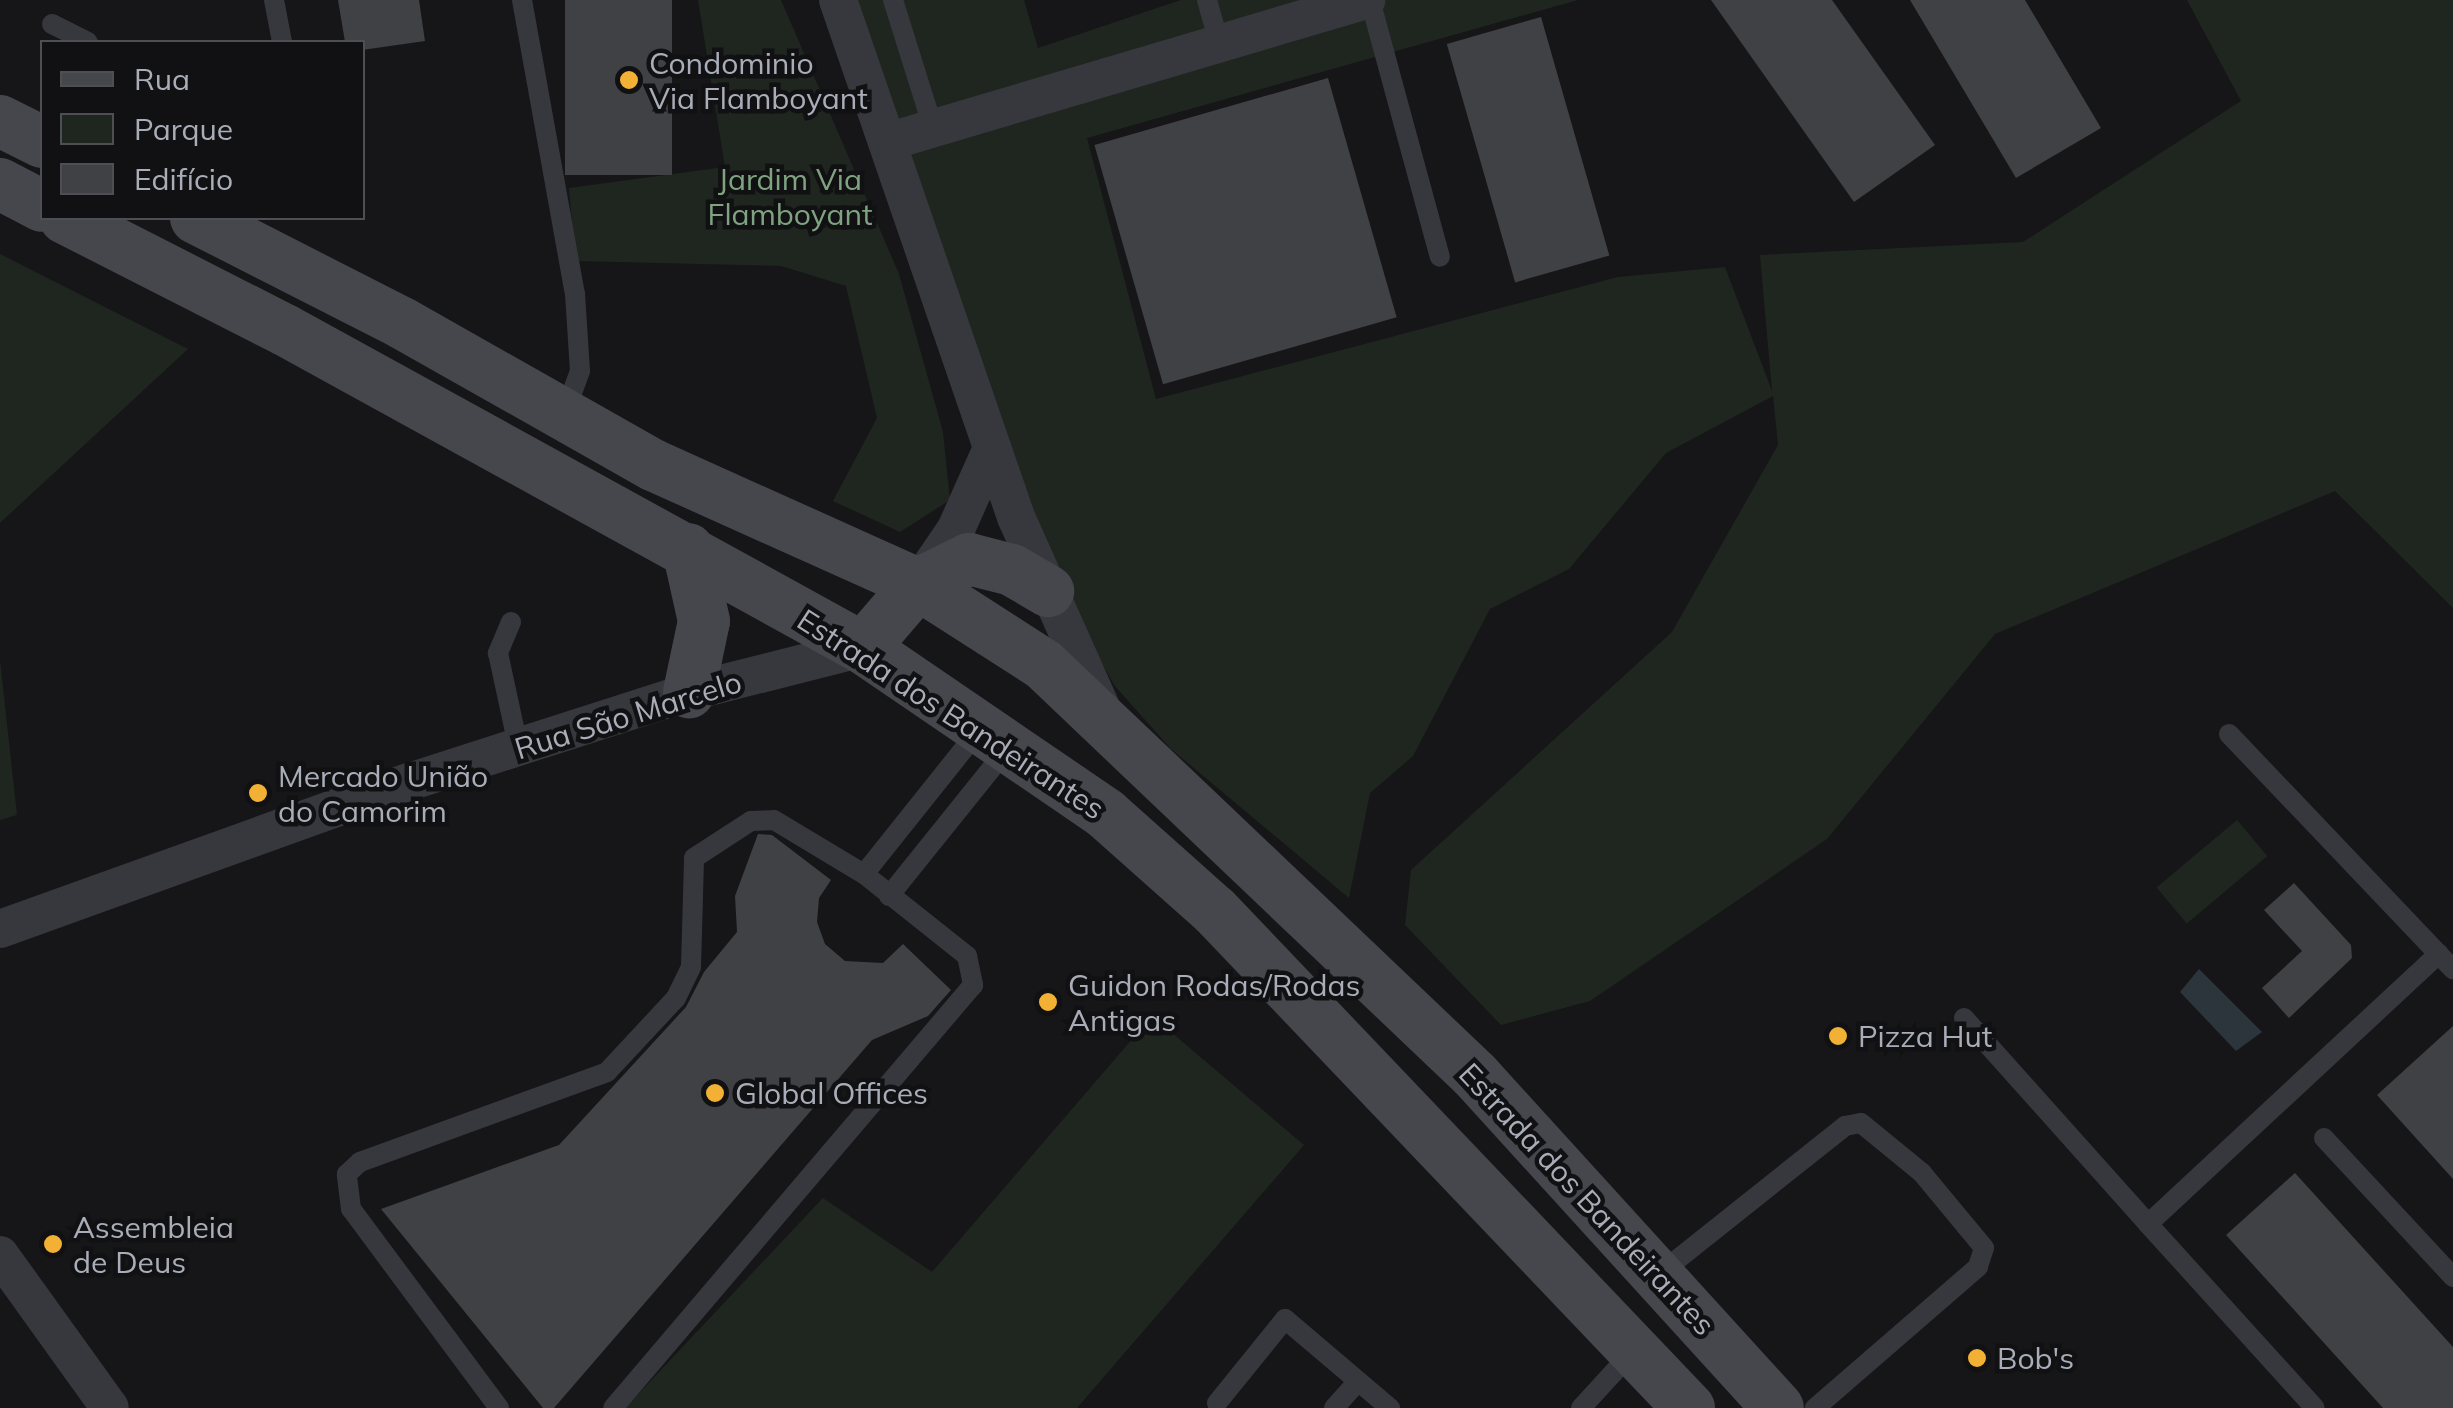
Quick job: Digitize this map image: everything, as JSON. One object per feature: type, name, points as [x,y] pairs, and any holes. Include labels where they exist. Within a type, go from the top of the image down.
[{"type":"main road","points":[[0,121],[40,141]]},
{"type":"main road","points":[[0,184],[40,205]]},
{"type":"main road","name":"Estrada dos Bandeirantes","points":[[69,220],[688,549],[863,648],[1106,814],[1215,911],[1688,1408]]},
{"type":"main road","name":"Estrada dos Bandeirantes","points":[[200,220],[402,322],[563,418],[684,480],[918,584],[1044,665],[1108,720],[1475,1075],[1778,1408]]},
{"type":"main road","points":[[688,549],[704,621],[689,692]]},
{"type":"main road","points":[[863,648],[918,584],[969,558],[1012,570],[1048,591]]},
{"type":"street","points":[[838,0],[992,448],[1048,591],[1108,720]]},
{"type":"street","points":[[887,142],[1368,0]]},
{"type":"street","points":[[918,584],[956,529],[992,448]]},
{"type":"street","name":"Rua São Marcelo","points":[[0,929],[412,781],[519,750],[689,692],[863,648]]},
{"type":"street","points":[[0,1255],[110,1408]]},
{"type":"lane","points":[[274,0],[282,40]]},
{"type":"lane","points":[[522,0],[575,294],[580,371],[563,418]]},
{"type":"lane","points":[[893,0],[933,128]]},
{"type":"lane","points":[[1207,0],[1218,43]]},
{"type":"lane","points":[[1368,0],[1440,258]]},
{"type":"lane","points":[[52,24],[84,40]]},
{"type":"lane","points":[[511,622],[498,652],[519,750]]},
{"type":"lane","points":[[2148,1224],[2446,962],[2230,734]]},
{"type":"lane","points":[[864,874],[995,737]]},
{"type":"lane","points":[[890,896],[995,737]]},
{"type":"lane","points":[[499,1408],[351,1209],[347,1174],[360,1162],[607,1072],[676,998],[691,967],[694,858],[751,821],[795,828],[864,874],[967,956],[973,985],[612,1408]]},
{"type":"lane","points":[[1964,1018],[2315,1408]]},
{"type":"lane","points":[[1657,1275],[1844,1126],[1861,1123],[1922,1173],[1984,1248],[1978,1267],[1815,1408]]},
{"type":"lane","points":[[2324,1138],[2453,1277]]},
{"type":"lane","points":[[1217,1406],[1285,1319],[1390,1408]]},
{"type":"lane","points":[[1581,1408],[1635,1349]]},
{"type":"lane","points":[[1334,1408],[1358,1381]]},
{"type":"green space","name":"Jardim Via Flamboyant","points":[[698,0],[781,0],[899,274],[943,432],[950,500],[900,532],[833,501],[877,418],[846,286],[781,266],[575,261],[569,188],[725,167]]},
{"type":"green space","points":[[856,0],[1024,0],[1038,48],[1181,0],[1578,0],[1087,138],[1156,399],[1618,277],[1725,267],[1772,391],[1760,255],[2023,242],[2241,101],[2187,0],[2453,0],[2453,608],[2335,491],[1995,634],[1827,839],[1590,1001],[1501,1025],[1405,925],[1411,870],[1672,632],[1778,445],[1773,396],[1666,453],[1569,569],[1490,609],[1413,756],[1370,793],[1349,898],[1171,749],[1114,685],[1050,570]]},
{"type":"green space","points":[[0,254],[188,349],[0,523]]},
{"type":"green space","points":[[0,660],[17,815],[0,820]]},
{"type":"green space","points":[[2237,820],[2267,856],[2187,923],[2157,887]]},
{"type":"green space","points":[[1152,1016],[1304,1145],[1077,1408],[625,1408],[823,1198],[932,1272]]},
{"type":"shaded area","points":[[2199,969],[2262,1032],[2236,1051],[2180,992]]},
{"type":"building","points":[[338,0],[419,0],[425,41],[365,50],[365,40],[345,40]]},
{"type":"building","name":"Condominio Via Flamboyant","points":[[565,0],[672,0],[672,175],[565,175]]},
{"type":"building","points":[[1711,0],[1832,0],[1935,145],[1854,202]]},
{"type":"building","points":[[1910,0],[2025,0],[2101,128],[2016,178]]},
{"type":"building","points":[[1541,17],[1609,255],[1515,282],[1447,44]]},
{"type":"building","points":[[1328,78],[1397,317],[1163,384],[1094,145]]},
{"type":"building","name":"Global Offices","points":[[758,834],[772,835],[831,880],[819,898],[817,922],[825,944],[845,961],[883,963],[903,944],[951,990],[928,1016],[872,1040],[554,1408],[543,1408],[381,1209],[559,1145],[686,1007],[704,972],[737,932],[735,896]]},
{"type":"building","points":[[2294,883],[2351,945],[2352,958],[2289,1018],[2262,988],[2302,951],[2264,910]]},
{"type":"building","points":[[2453,1026],[2453,1179],[2377,1095]]},
{"type":"building","points":[[2295,1173],[2453,1347],[2453,1408],[2383,1408],[2226,1235]]},
{"type":"place","name":"Condominio Via Flamboyant","points":[[629,80]]},
{"type":"place","name":"Mercado União do Camorim","points":[[258,793]]},
{"type":"place","name":"Guidon Rodas/Rodas Antigas","points":[[1048,1002]]},
{"type":"place","name":"Pizza Hut","points":[[1838,1036]]},
{"type":"place","name":"Global Offices","points":[[715,1093]]},
{"type":"place","name":"Assembleia de Deus","points":[[53,1244]]},
{"type":"place","name":"Bob's","points":[[1977,1358]]}]
